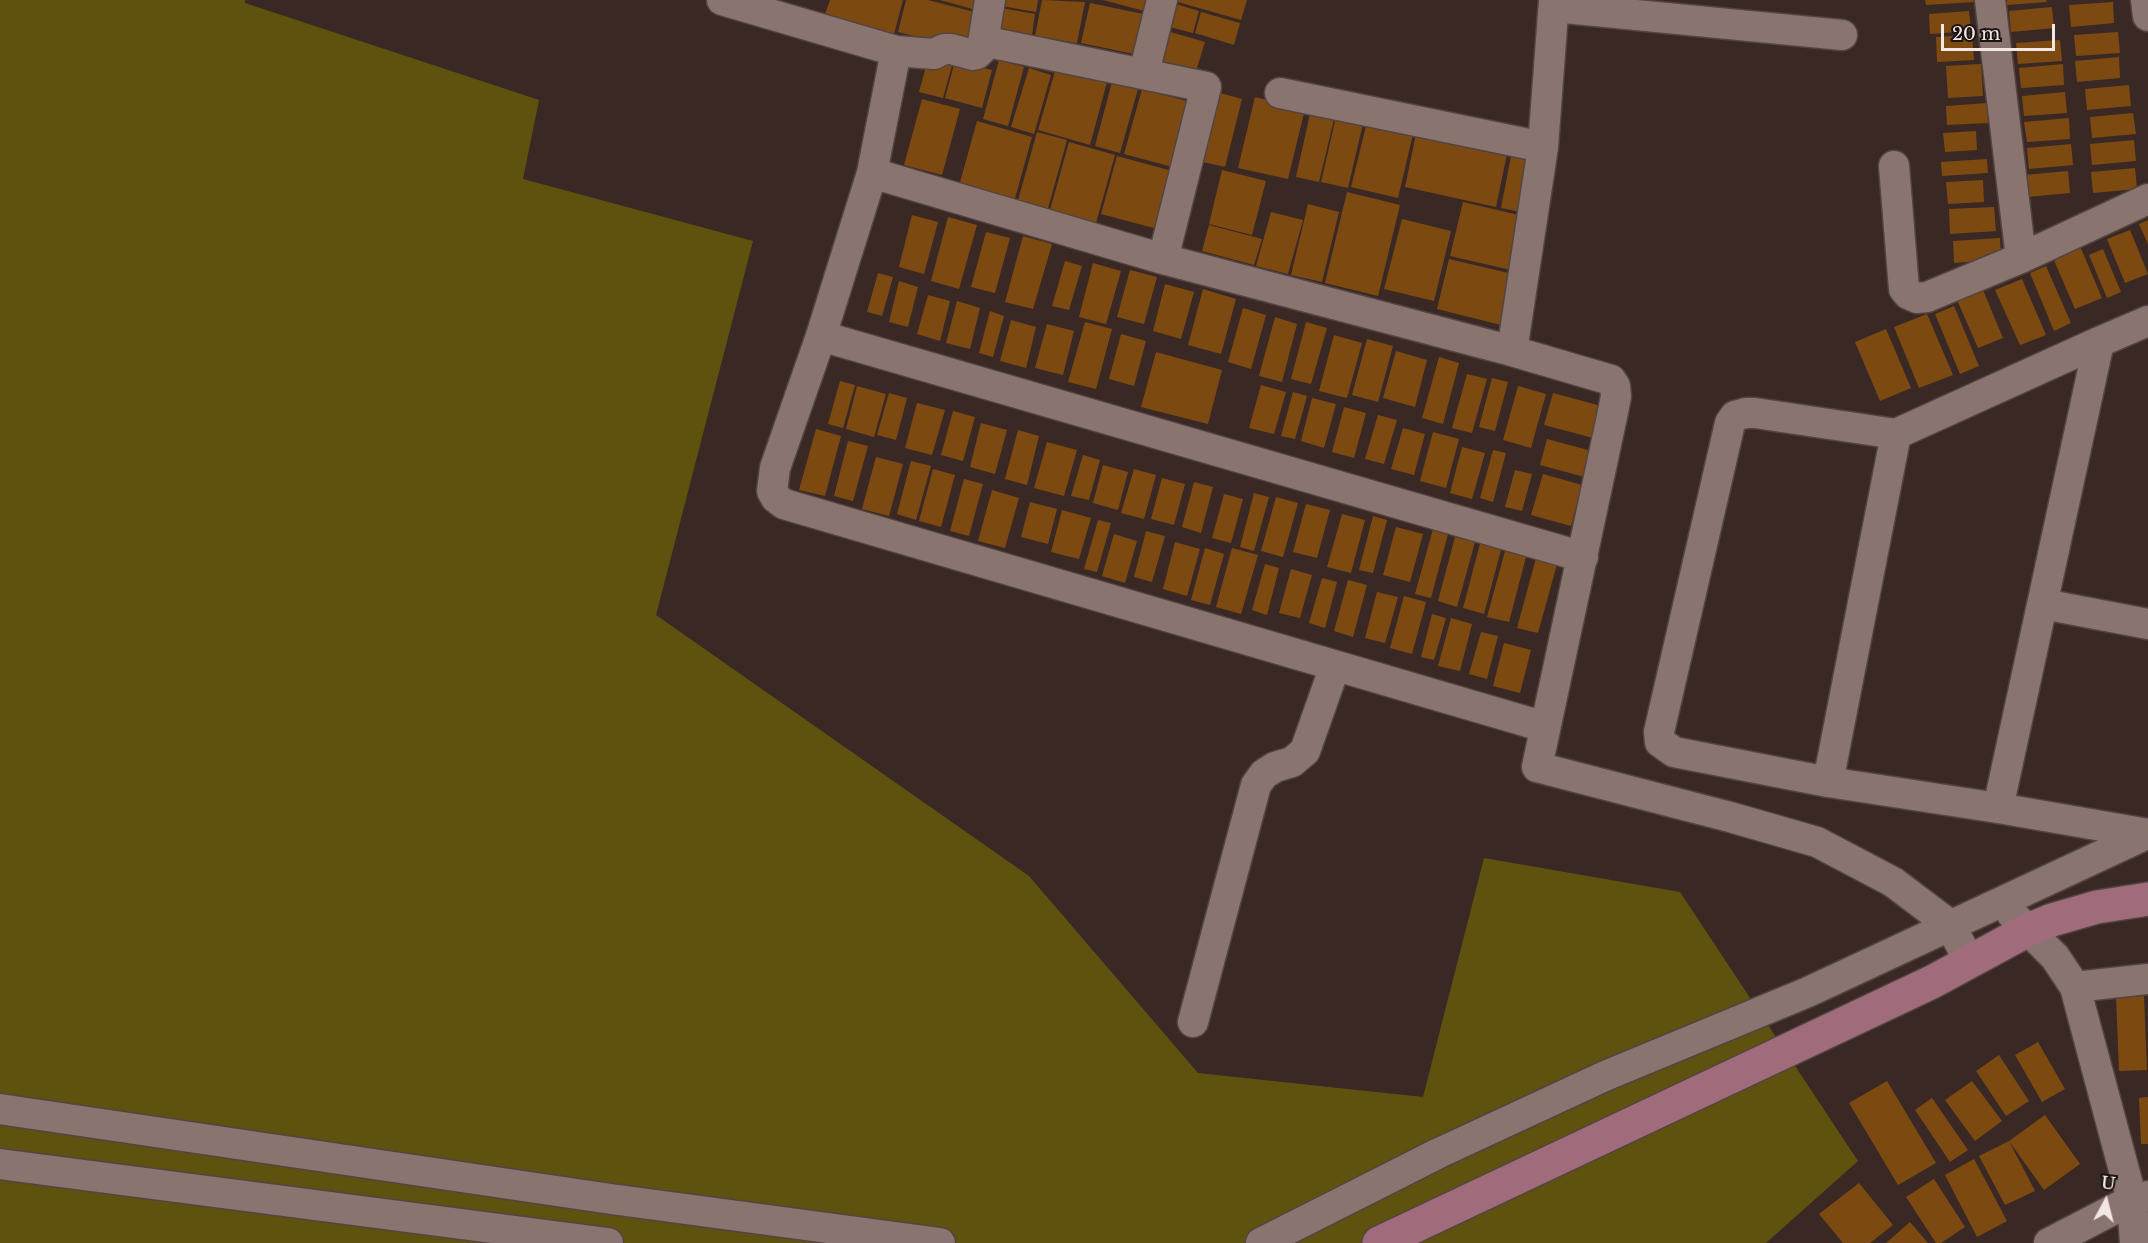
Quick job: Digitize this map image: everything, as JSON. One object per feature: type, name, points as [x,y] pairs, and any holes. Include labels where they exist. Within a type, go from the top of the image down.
[{"type":"street","points":[[722,0],[810,12],[896,51],[934,54],[944,49],[951,49],[973,55],[982,50],[990,0]]},
{"type":"street","points":[[1144,73],[1162,0]]},
{"type":"street","points":[[1990,0],[2021,258]]},
{"type":"street","points":[[2146,0],[2148,16]]},
{"type":"street","points":[[1512,351],[1543,147],[1554,4],[1842,35]]},
{"type":"street","points":[[983,41],[1206,87],[1163,259]]},
{"type":"street","points":[[896,51],[872,173],[821,336],[776,468],[772,491],[776,498],[784,504],[1545,727]]},
{"type":"street","points":[[1280,93],[1543,147]]},
{"type":"street","points":[[1894,166],[1904,289],[1908,294],[1917,298],[1927,297],[2021,258],[2148,199]]},
{"type":"street","points":[[872,173],[1163,259],[1512,351],[1611,380],[1615,386],[1614,407],[1537,767],[1817,842],[1893,882],[1950,925],[1970,962]]},
{"type":"street","points":[[2148,321],[1896,434],[1755,413],[1746,412],[1735,416],[1730,423],[1659,732],[1660,742],[1674,752],[1828,782],[2148,834]]},
{"type":"street","points":[[821,336],[1583,557]]},
{"type":"street","points":[[1998,808],[2099,342]]},
{"type":"street","points":[[1828,782],[1896,434]]},
{"type":"street","points":[[2043,604],[2148,624]]},
{"type":"street","points":[[1193,1022],[1256,784],[1264,774],[1275,767],[1292,762],[1305,751],[1335,666]]},
{"type":"street","points":[[1261,1243],[1439,1153],[1605,1076],[1808,992],[2148,834]]},
{"type":"street","points":[[1378,1243],[1922,987],[2028,930],[2052,920],[2097,907],[2148,899]]},
{"type":"street","points":[[2000,902],[2055,957],[2075,987],[2140,1198],[2135,1243]]},
{"type":"street","points":[[2075,987],[2148,979]]},
{"type":"street","points":[[0,1109],[612,1199],[940,1243]]},
{"type":"street","points":[[0,1164],[607,1243],[612,1199]]},
{"type":"street","points":[[2049,1243],[2140,1198]]},
{"type":"shaded area","points":[[0,0],[245,0],[245,3],[539,100],[523,179],[753,241],[656,615],[1029,876],[1198,1073],[1423,1097],[1484,858],[1680,892],[1858,1161],[1766,1243],[0,1243]]},
{"type":"building","points":[[830,0],[903,0],[894,34],[825,14]]},
{"type":"building","points":[[906,0],[928,0],[982,14],[971,51],[898,32]]},
{"type":"building","points":[[940,0],[983,0],[980,11]]},
{"type":"building","points":[[997,0],[1038,0],[1036,12],[996,5]]},
{"type":"building","points":[[1042,0],[1085,2],[1077,43],[1035,36]]},
{"type":"building","points":[[1103,0],[1155,0],[1152,13]]},
{"type":"building","points":[[1171,0],[1247,0],[1241,20]]},
{"type":"building","points":[[1925,0],[1975,0],[1975,2],[1926,5]]},
{"type":"building","points":[[2007,0],[2046,0],[2047,2],[2007,5]]},
{"type":"building","points":[[1169,2],[1199,11],[1193,33],[1162,25]]},
{"type":"building","points":[[2113,2],[2114,23],[2071,27],[2069,5]]},
{"type":"building","points":[[1090,3],[1148,15],[1139,55],[1081,43]]},
{"type":"building","points":[[995,7],[1035,14],[1032,35],[991,28]]},
{"type":"building","points":[[2052,7],[2054,28],[2011,32],[2009,11]]},
{"type":"building","points":[[1969,11],[1971,31],[1930,34],[1929,14]]},
{"type":"building","points":[[1201,12],[1240,23],[1234,45],[1195,33]]},
{"type":"building","points":[[1167,31],[1205,42],[1196,71],[1159,60]]},
{"type":"building","points":[[2118,32],[2120,53],[2076,56],[2074,35]]},
{"type":"building","points":[[1972,35],[1974,60],[1937,62],[1936,37]]},
{"type":"building","points":[[2060,40],[2062,61],[2018,64],[2016,43]]},
{"type":"building","points":[[2119,57],[2120,78],[2077,82],[2075,61]]},
{"type":"building","points":[[928,59],[952,65],[943,98],[919,92]]},
{"type":"building","points":[[999,60],[1024,67],[1008,126],[983,119]]},
{"type":"building","points":[[955,61],[992,70],[982,108],[945,98]]},
{"type":"building","points":[[1981,64],[1983,96],[1948,98],[1946,66]]},
{"type":"building","points":[[2063,64],[2064,85],[2021,88],[2019,68]]},
{"type":"building","points":[[1029,68],[1051,75],[1034,134],[1011,127]]},
{"type":"building","points":[[1056,68],[1107,82],[1090,145],[1038,130]]},
{"type":"building","points":[[1112,82],[1138,89],[1120,153],[1095,146]]},
{"type":"building","points":[[2129,85],[2131,106],[2087,110],[2085,89]]},
{"type":"building","points":[[1142,89],[1194,103],[1176,168],[1124,154]]},
{"type":"building","points":[[2065,92],[2067,113],[2024,116],[2022,96]]},
{"type":"building","points":[[1220,93],[1242,99],[1225,167],[1203,162]]},
{"type":"building","points":[[1255,97],[1305,109],[1288,179],[1238,168]]},
{"type":"building","points":[[922,99],[960,109],[942,175],[904,165]]},
{"type":"building","points":[[1987,103],[1988,123],[1947,125],[1946,106]]},
{"type":"building","points":[[1312,105],[1336,111],[1319,182],[1296,177]]},
{"type":"building","points":[[1337,113],[1364,119],[1348,188],[1321,182]]},
{"type":"building","points":[[2133,113],[2136,134],[2092,138],[2090,117]]},
{"type":"building","points":[[1368,118],[1414,130],[1398,198],[1351,187]]},
{"type":"building","points":[[2069,118],[2070,139],[2027,142],[2024,122]]},
{"type":"building","points":[[977,121],[1032,137],[1014,202],[959,186]]},
{"type":"building","points":[[1976,131],[1977,150],[1945,152],[1943,133]]},
{"type":"building","points":[[1037,132],[1067,140],[1047,212],[1017,204]]},
{"type":"building","points":[[1416,134],[1507,154],[1496,207],[1405,187]]},
{"type":"building","points":[[2134,140],[2136,161],[2092,165],[2090,144]]},
{"type":"building","points":[[1069,142],[1115,155],[1096,223],[1050,210]]},
{"type":"building","points":[[2071,144],[2073,165],[2029,169],[2027,148]]},
{"type":"building","points":[[1117,156],[1176,172],[1161,230],[1101,214]]},
{"type":"building","points":[[1511,156],[1536,161],[1526,213],[1501,208]]},
{"type":"building","points":[[1987,159],[1988,173],[1942,176],[1941,162]]},
{"type":"building","points":[[2135,168],[2137,189],[2093,193],[2091,172]]},
{"type":"building","points":[[1222,170],[1266,181],[1252,235],[1209,224]]},
{"type":"building","points":[[2068,171],[2070,193],[2027,197],[2024,175]]},
{"type":"building","points":[[1983,180],[1984,202],[1948,204],[1946,182]]},
{"type":"building","points":[[1347,192],[1400,205],[1378,296],[1325,283]]},
{"type":"building","points":[[1463,202],[1527,217],[1515,271],[1450,256]]},
{"type":"building","points":[[1308,204],[1339,212],[1322,282],[1291,275]]},
{"type":"building","points":[[1994,207],[1996,231],[1950,234],[1949,209]]},
{"type":"building","points":[[1271,212],[1303,220],[1288,274],[1256,266]]},
{"type":"building","points":[[912,215],[938,222],[924,274],[899,267]]},
{"type":"building","points":[[948,217],[977,225],[959,289],[931,281]]},
{"type":"building","points":[[1402,219],[1451,231],[1434,301],[1384,289]]},
{"type":"building","points":[[2148,220],[2148,244],[2139,224]]},
{"type":"building","points":[[1209,225],[1262,239],[1254,265],[1202,251]]},
{"type":"building","points":[[2130,230],[2148,274],[2125,283],[2107,239]]},
{"type":"building","points":[[986,232],[1010,238],[995,293],[971,287]]},
{"type":"building","points":[[1023,236],[1052,244],[1033,309],[1005,302]]},
{"type":"building","points":[[2000,238],[2001,259],[1954,263],[1953,241]]},
{"type":"building","points":[[2080,246],[2102,298],[2075,309],[2053,258]]},
{"type":"building","points":[[2103,249],[2121,292],[2107,298],[2089,255]]},
{"type":"building","points":[[1449,259],[1517,275],[1505,326],[1437,309]]},
{"type":"building","points":[[1065,261],[1082,266],[1069,310],[1052,306]]},
{"type":"building","points":[[1093,263],[1121,271],[1106,324],[1079,317]]},
{"type":"building","points":[[2046,266],[2071,323],[2054,331],[2030,273]]},
{"type":"building","points":[[1130,270],[1157,277],[1144,324],[1117,317]]},
{"type":"building","points":[[878,273],[893,277],[882,316],[867,312]]},
{"type":"building","points":[[2022,279],[2046,335],[2020,345],[1995,290]]},
{"type":"building","points":[[899,281],[918,287],[908,327],[889,322]]},
{"type":"building","points":[[1165,284],[1194,292],[1181,339],[1153,331]]},
{"type":"building","points":[[1203,289],[1236,299],[1221,354],[1188,345]]},
{"type":"building","points":[[1983,290],[2003,338],[1978,348],[1957,300]]},
{"type":"building","points":[[928,295],[950,301],[940,341],[917,334]]},
{"type":"building","points":[[957,301],[980,308],[970,349],[946,343]]},
{"type":"building","points":[[1954,306],[1979,366],[1960,374],[1935,314]]},
{"type":"building","points":[[1243,308],[1266,315],[1251,369],[1228,362]]},
{"type":"building","points":[[990,311],[1004,316],[993,357],[979,353]]},
{"type":"building","points":[[1927,314],[1953,375],[1919,388],[1894,327]]},
{"type":"building","points":[[1275,317],[1297,324],[1282,382],[1259,376]]},
{"type":"building","points":[[1011,320],[1036,327],[1026,368],[1000,361]]},
{"type":"building","points":[[1085,322],[1112,329],[1096,389],[1068,382]]},
{"type":"building","points":[[1306,322],[1327,328],[1311,384],[1291,379]]},
{"type":"building","points":[[1047,324],[1074,331],[1063,375],[1035,368]]},
{"type":"building","points":[[1886,329],[1911,388],[1880,401],[1855,342]]},
{"type":"building","points":[[1121,334],[1146,341],[1134,386],[1109,379]]},
{"type":"building","points":[[1334,335],[1362,343],[1347,398],[1319,391]]},
{"type":"building","points":[[1367,339],[1393,346],[1378,402],[1352,395]]},
{"type":"building","points":[[1396,351],[1427,360],[1415,407],[1383,398]]},
{"type":"building","points":[[1156,352],[1222,370],[1208,424],[1141,407]]},
{"type":"building","points":[[1439,357],[1459,363],[1443,424],[1422,418]]},
{"type":"building","points":[[1467,374],[1487,379],[1472,433],[1452,428]]},
{"type":"building","points":[[1492,378],[1508,382],[1495,431],[1479,427]]},
{"type":"building","points":[[840,381],[855,385],[843,428],[828,424]]},
{"type":"building","points":[[1261,385],[1286,392],[1274,434],[1249,428]]},
{"type":"building","points":[[857,386],[886,394],[874,437],[846,429]]},
{"type":"building","points":[[1518,386],[1546,394],[1531,448],[1503,440]]},
{"type":"building","points":[[1293,392],[1307,396],[1295,439],[1281,436]]},
{"type":"building","points":[[889,393],[907,398],[896,440],[877,435]]},
{"type":"building","points":[[1553,393],[1605,407],[1597,439],[1544,425]]},
{"type":"building","points":[[1312,398],[1336,404],[1324,448],[1301,441]]},
{"type":"building","points":[[917,403],[945,410],[932,455],[905,448]]},
{"type":"building","points":[[1344,407],[1366,413],[1354,458],[1332,452]]},
{"type":"building","points":[[953,411],[975,417],[963,461],[941,455]]},
{"type":"building","points":[[1378,415],[1397,420],[1384,464],[1365,459]]},
{"type":"building","points":[[981,423],[1007,430],[995,474],[970,467]]},
{"type":"building","points":[[1403,428],[1425,434],[1414,475],[1391,469]]},
{"type":"building","points":[[816,429],[841,436],[825,496],[799,490]]},
{"type":"building","points":[[1018,430],[1039,436],[1027,485],[1005,479]]},
{"type":"building","points":[[1433,432],[1459,439],[1446,488],[1420,481]]},
{"type":"building","points":[[1547,439],[1599,453],[1592,479],[1540,465]]},
{"type":"building","points":[[848,441],[868,446],[853,501],[834,496]]},
{"type":"building","points":[[1047,442],[1077,450],[1064,496],[1034,488]]},
{"type":"building","points":[[1462,447],[1485,453],[1472,499],[1450,493]]},
{"type":"building","points":[[1493,450],[1506,453],[1493,502],[1480,498]]},
{"type":"building","points":[[1083,455],[1100,460],[1089,500],[1071,496]]},
{"type":"building","points":[[876,457],[903,464],[889,516],[862,509]]},
{"type":"building","points":[[911,461],[931,466],[916,520],[897,514]]},
{"type":"building","points":[[1103,465],[1128,472],[1118,510],[1093,503]]},
{"type":"building","points":[[933,469],[955,475],[941,527],[919,521]]},
{"type":"building","points":[[1134,469],[1156,475],[1144,519],[1121,513]]},
{"type":"building","points":[[1515,470],[1532,474],[1522,511],[1505,507]]},
{"type":"building","points":[[1543,474],[1582,485],[1571,526],[1531,515]]},
{"type":"building","points":[[1162,478],[1185,484],[1174,525],[1151,519]]},
{"type":"building","points":[[964,479],[983,484],[969,536],[950,531]]},
{"type":"building","points":[[1194,482],[1213,487],[1201,533],[1182,527]]},
{"type":"building","points":[[992,490],[1019,498],[1005,548],[978,541]]},
{"type":"building","points":[[1254,493],[1269,497],[1254,551],[1240,547]]},
{"type":"building","points":[[1224,494],[1243,499],[1231,543],[1212,538]]},
{"type":"building","points":[[1276,497],[1298,503],[1283,557],[1261,551]]},
{"type":"building","points":[[1030,502],[1057,509],[1048,544],[1021,537]]},
{"type":"building","points":[[1306,504],[1330,510],[1317,558],[1293,552]]},
{"type":"building","points":[[1062,510],[1091,518],[1079,559],[1051,552]]},
{"type":"building","points":[[1342,514],[1365,520],[1351,573],[1327,567]]},
{"type":"building","points":[[1373,516],[1387,520],[1373,573],[1359,570]]},
{"type":"building","points":[[1098,520],[1111,523],[1097,572],[1084,569]]},
{"type":"building","points":[[1396,527],[1423,534],[1410,582],[1383,575]]},
{"type":"building","points":[[1433,529],[1448,534],[1431,598],[1415,594]]},
{"type":"building","points":[[1146,531],[1165,536],[1152,582],[1134,577]]},
{"type":"building","points":[[1114,534],[1137,541],[1125,583],[1102,576]]},
{"type":"building","points":[[1455,537],[1475,542],[1457,607],[1438,601]]},
{"type":"building","points":[[1481,540],[1502,546],[1484,614],[1463,608]]},
{"type":"building","points":[[1175,542],[1200,549],[1187,596],[1163,589]]},
{"type":"building","points":[[1205,548],[1224,554],[1210,605],[1191,600]]},
{"type":"building","points":[[1232,548],[1258,555],[1241,614],[1216,607]]},
{"type":"building","points":[[1505,551],[1526,557],[1509,622],[1487,617]]},
{"type":"building","points":[[1536,558],[1557,564],[1538,633],[1517,628]]},
{"type":"building","points":[[1265,564],[1279,568],[1267,615],[1252,610]]},
{"type":"building","points":[[1291,569],[1312,575],[1300,618],[1279,613]]},
{"type":"building","points":[[1322,578],[1337,582],[1325,628],[1309,623]]},
{"type":"building","points":[[1348,580],[1367,585],[1353,637],[1334,631]]},
{"type":"building","points":[[1377,592],[1398,597],[1385,643],[1365,638]]},
{"type":"building","points":[[1404,596],[1426,602],[1412,654],[1390,648]]},
{"type":"building","points":[[1432,614],[1446,618],[1434,660],[1421,657]]},
{"type":"building","points":[[1451,618],[1472,624],[1460,671],[1438,666]]},
{"type":"building","points":[[1481,632],[1498,636],[1487,679],[1469,674]]},
{"type":"building","points":[[1504,643],[1531,650],[1520,693],[1493,686]]},
{"type":"building","points":[[2144,996],[2147,1070],[2119,1071],[2116,997]]},
{"type":"building","points":[[2038,1042],[2065,1089],[2042,1102],[2015,1055]]},
{"type":"building","points":[[1999,1055],[2029,1101],[2006,1116],[1976,1071]]},
{"type":"building","points":[[1887,1081],[1936,1163],[1898,1185],[1849,1103]]},
{"type":"building","points":[[1972,1081],[2002,1121],[1975,1141],[1945,1100]]},
{"type":"building","points":[[2148,1097],[2148,1144],[2141,1144],[2139,1098]]},
{"type":"building","points":[[1932,1098],[1968,1150],[1950,1162],[1915,1110]]},
{"type":"building","points":[[2045,1115],[2080,1164],[2044,1190],[2009,1141]]},
{"type":"building","points":[[2009,1141],[2035,1191],[2005,1205],[1979,1156]]},
{"type":"building","points":[[1974,1159],[2007,1221],[1977,1237],[1945,1175]]},
{"type":"building","points":[[1934,1179],[1965,1227],[1941,1243],[1936,1243],[1906,1197]]},
{"type":"building","points":[[1859,1183],[1893,1225],[1870,1243],[1843,1243],[1819,1214]]},
{"type":"building","points":[[1910,1222],[1928,1243],[1886,1243]]}]
